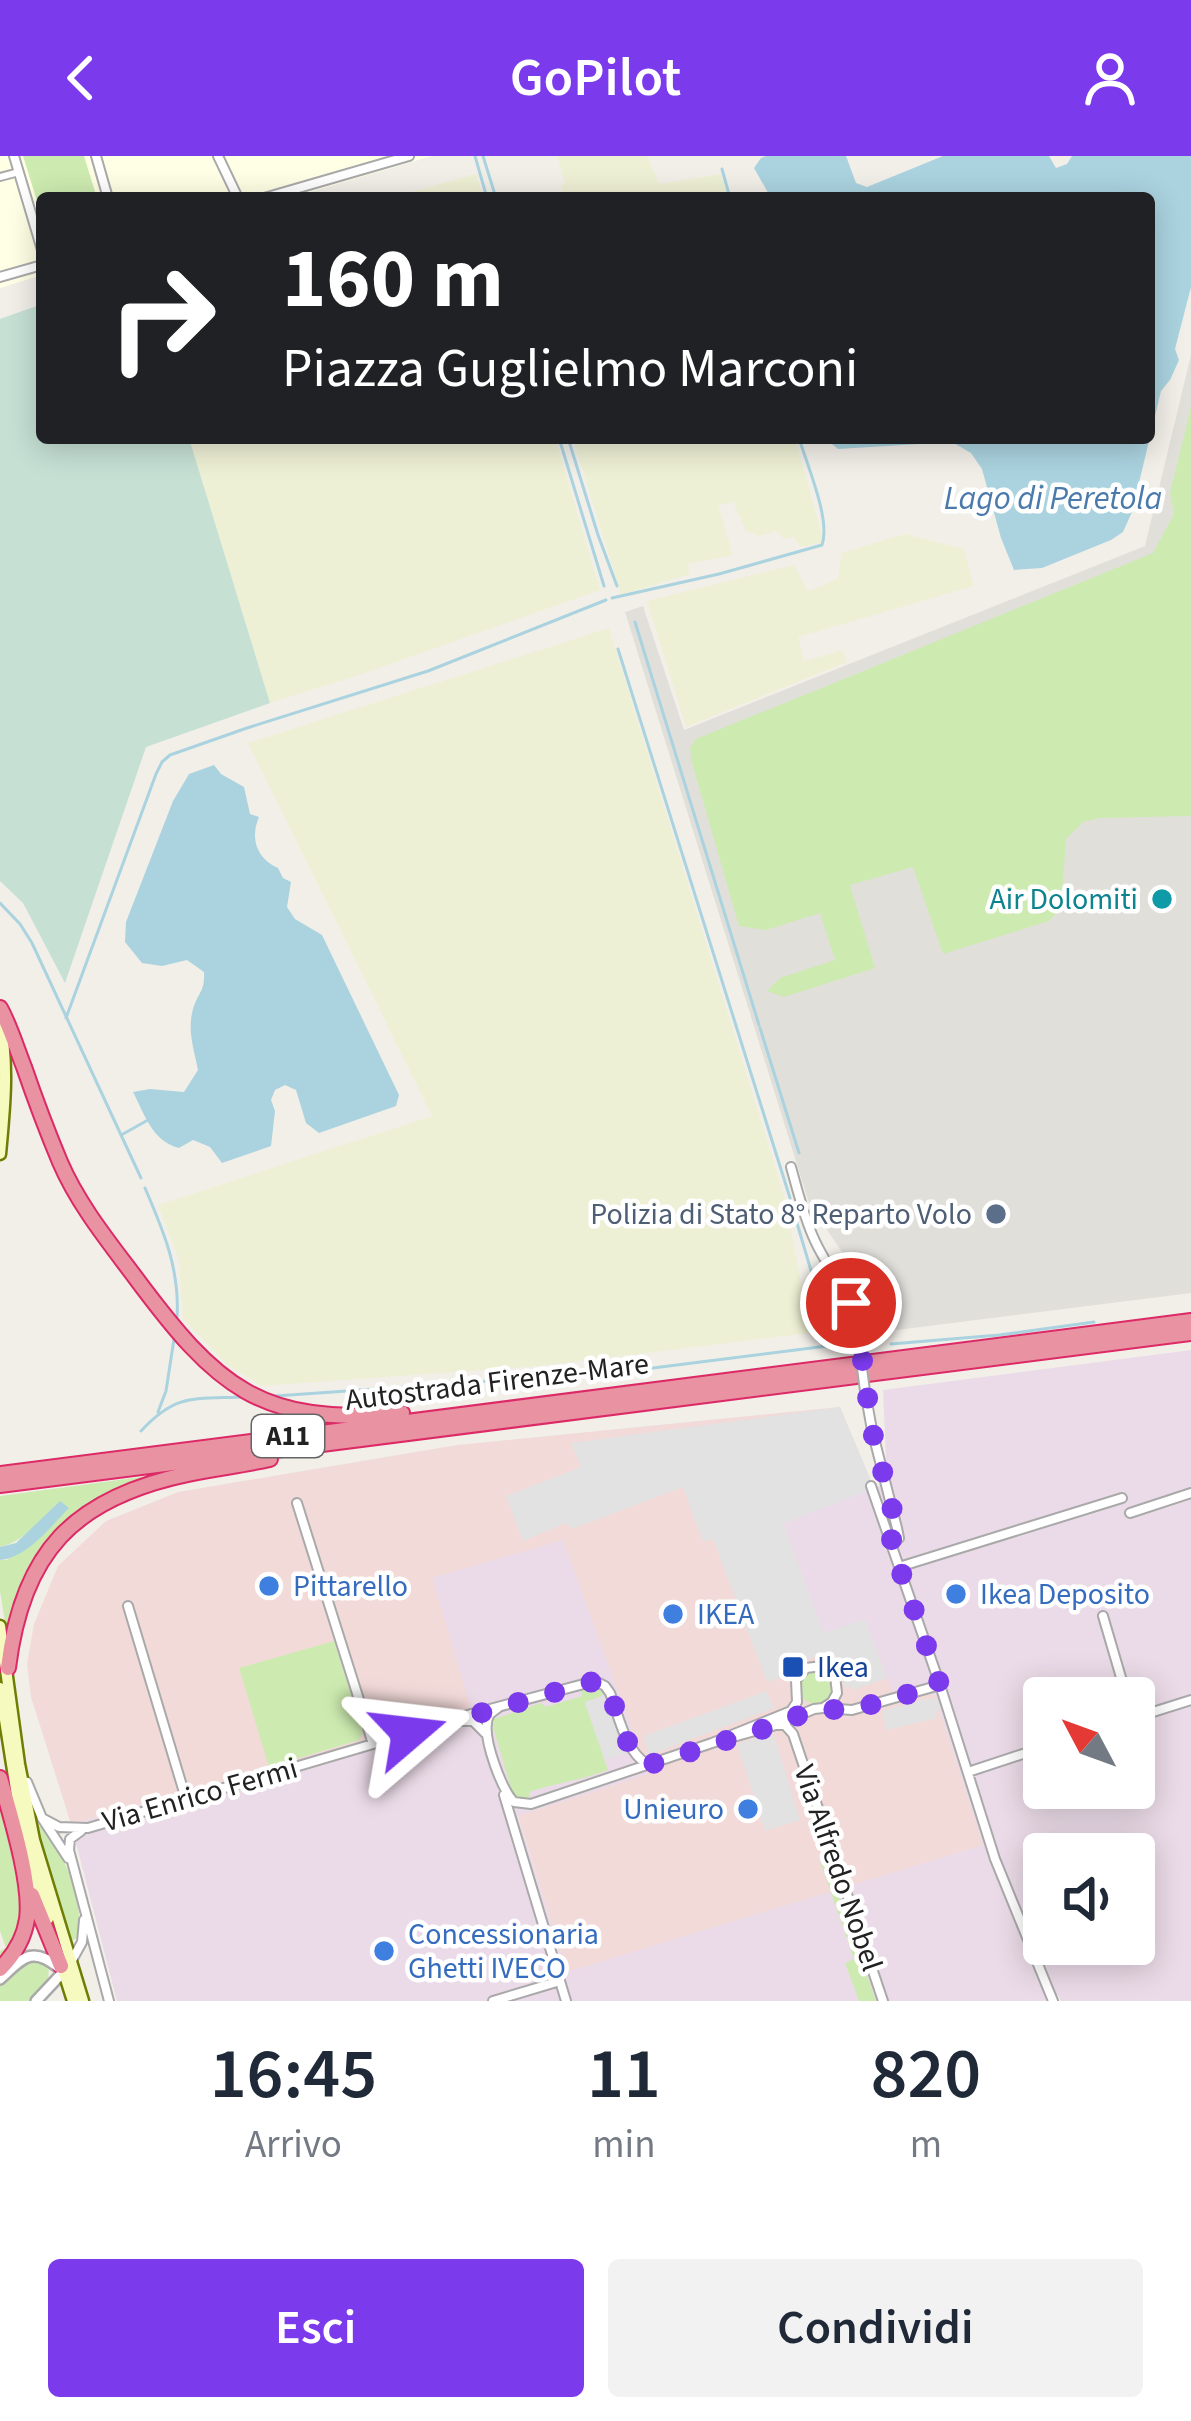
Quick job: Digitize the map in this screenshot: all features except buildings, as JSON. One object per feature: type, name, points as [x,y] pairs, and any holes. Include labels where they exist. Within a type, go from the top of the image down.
[{"type":"highway","points":[[0,1008],[60,1161],[88,1212],[170,1324],[223,1378],[277,1405],[317,1415],[364,1417],[576,1399]]},
{"type":"highway","name":"Autostrada Firenze-Mare","points":[[0,1486],[1191,1321]]},
{"type":"highway","name":"Autostrada Firenze-Mare","points":[[0,1474],[576,1399],[1191,1333]]},
{"type":"highway","points":[[8,1668],[18,1610],[29,1581],[57,1539],[88,1514],[134,1490],[172,1478],[370,1438]]},
{"type":"highway","points":[[0,1778],[28,1905],[14,1954],[0,1970]]},
{"type":"highway","points":[[22,1868],[65,1967]]},
{"type":"main road","points":[[0,1022],[4,1050],[0,1154]]},
{"type":"main road","points":[[0,1097],[4,1075]]},
{"type":"main road","points":[[0,1626],[20,1764],[73,2001]]},
{"type":"main road","points":[[0,1688],[25,1840],[65,1967],[83,2001]]},
{"type":"street","points":[[14,156],[36,230]]},
{"type":"street","points":[[96,156],[106,192]]},
{"type":"street","points":[[218,156],[235,192]]},
{"type":"street","points":[[285,192],[409,156]]},
{"type":"street","points":[[0,177],[19,172]]},
{"type":"street","points":[[0,277],[36,267]]},
{"type":"street","points":[[791,1167],[816,1244],[857,1320],[872,1430],[899,1538],[890,1540]]},
{"type":"street","points":[[871,1486],[995,1859],[1053,2001]]},
{"type":"street","points":[[1130,1513],[1191,1493]]},
{"type":"street","points":[[899,1567],[1122,1498]]},
{"type":"street","points":[[297,1503],[373,1744]]},
{"type":"street","points":[[128,1606],[186,1799]]},
{"type":"street","points":[[1102,1616],[1121,1677]]},
{"type":"street","points":[[515,1830],[516,1815],[531,1804],[788,1714],[796,1705],[796,1679],[809,1666],[826,1667],[845,1696],[860,1707]]},
{"type":"street","points":[[712,1743],[830,1705],[836,1696],[836,1678]]},
{"type":"street","points":[[489,1741],[487,1720],[500,1707],[598,1682],[610,1693],[631,1748],[648,1765]]},
{"type":"street","points":[[796,1696],[813,1710],[848,1710],[940,1685]]},
{"type":"street","points":[[1155,1711],[1191,1700]]},
{"type":"street","name":"Via Enrico Fermi","points":[[42,1818],[59,1827],[88,1828],[500,1707]]},
{"type":"street","name":"Via Alfredo Nobel","points":[[793,1735],[796,1723],[813,1710]]},
{"type":"street","points":[[451,1721],[473,1721],[489,1741],[566,2001]]},
{"type":"street","name":"Via Alfredo Nobel","points":[[776,1725],[785,1725],[793,1735],[883,2001]]},
{"type":"street","points":[[619,1774],[631,1763],[631,1748]]},
{"type":"street","points":[[968,1772],[1023,1754]]},
{"type":"street","points":[[20,1764],[42,1818],[73,1870],[109,2001]]},
{"type":"street","points":[[503,1787],[514,1802],[531,1804]]},
{"type":"street","points":[[73,1870],[70,1839],[88,1828]]},
{"type":"street","points":[[36,2001],[82,1942],[85,1911]]},
{"type":"street","points":[[0,1979],[32,1954],[65,1967]]},
{"type":"street","points":[[493,2001],[560,1981]]},
{"type":"shaded area","points":[[0,156],[432,156],[310,192],[36,192],[36,277],[0,288]]},
{"type":"shaded area","points":[[557,156],[647,156],[659,184],[721,174],[726,192],[562,192],[565,184]]},
{"type":"shaded area","points":[[476,174],[481,192],[412,192]]},
{"type":"shaded area","points":[[36,306],[36,444],[191,444],[270,703],[146,747],[65,983],[23,903],[0,881],[0,319]]},
{"type":"shaded area","points":[[1191,355],[1191,1293],[897,1330],[809,1203],[625,612],[643,606],[684,730],[1145,546]]},
{"type":"shaded area","points":[[191,444],[557,444],[600,590],[270,703]]},
{"type":"shaded area","points":[[575,444],[797,444],[824,542],[801,547],[793,537],[784,539],[776,531],[760,536],[746,531],[733,502],[718,505],[733,555],[688,564],[690,574],[621,595]]},
{"type":"shaded area","points":[[905,534],[964,549],[974,586],[798,637],[804,661],[843,650],[847,662],[686,727],[647,601],[794,565],[808,591],[838,579],[841,553]]},
{"type":"shaded area","points":[[609,628],[786,1202],[810,1333],[539,1366],[262,1386],[226,1364],[183,1319],[179,1260],[158,1205],[432,1116],[248,743]]},
{"type":"shaded area","points":[[1191,1350],[1191,2001],[1061,2001],[1058,1995],[1044,2001],[117,2001],[71,1824],[471,1708],[432,1578],[563,1540],[648,1774],[518,1816],[567,1972],[983,1845],[930,1682],[893,1693],[865,1619],[824,1633],[783,1523],[887,1483],[883,1390]]},
{"type":"shaded area","points":[[840,1407],[874,1488],[783,1524],[865,1619],[930,1681],[984,1845],[567,1973],[518,1815],[648,1773],[472,1708],[71,1824],[31,1697],[27,1664],[34,1624],[58,1566],[106,1521],[178,1492],[457,1445]]},
{"type":"shaded area","points":[[840,1407],[874,1488],[783,1524],[824,1633],[865,1619],[887,1678],[853,1690],[845,1688],[831,1651],[783,1669],[785,1676],[767,1682],[713,1539],[703,1542],[683,1487],[572,1529],[566,1523],[523,1541],[506,1496],[581,1467],[571,1443]]},
{"type":"shaded area","points":[[766,1691],[774,1708],[649,1755],[644,1736]]},
{"type":"shaded area","points":[[606,1695],[626,1753],[605,1760],[585,1702]]},
{"type":"shaded area","points":[[929,1698],[937,1701],[937,1718],[887,1730],[882,1711]]},
{"type":"shaded area","points":[[773,1732],[800,1820],[765,1831],[737,1744]]},
{"type":"green space","points":[[23,156],[84,156],[95,192],[36,192],[36,198]]},
{"type":"green space","points":[[1191,407],[1191,816],[1083,822],[1066,839],[1061,908],[1049,921],[943,954],[913,867],[850,885],[875,968],[784,997],[767,991],[780,978],[835,960],[820,913],[766,930],[739,926],[692,763],[690,748],[696,739],[1153,553],[1174,514],[1170,493]]},
{"type":"green space","points":[[141,1477],[28,1574],[6,1629],[0,1560],[7,1560],[60,1501],[25,1535],[0,1547],[0,1496]]},
{"type":"green space","points":[[334,1641],[363,1732],[359,1740],[269,1767],[239,1668]]},
{"type":"green space","points":[[816,1670],[828,1675],[833,1687],[828,1699],[816,1704],[804,1699],[799,1687],[804,1675]]},
{"type":"green space","points":[[591,1687],[603,1695],[585,1703],[608,1770],[529,1792],[530,1797],[513,1795],[494,1719],[582,1696],[581,1690]]},
{"type":"green space","points":[[0,1794],[19,1867],[23,1905],[17,1939],[0,1964],[0,1951],[6,1948],[0,1931]]},
{"type":"green space","points":[[40,1826],[65,1864],[76,1894],[79,1924],[77,1938],[71,1941],[47,1865]]},
{"type":"green space","points":[[826,1859],[876,2001],[859,2001],[845,1963],[854,1959],[820,1861]]},
{"type":"green space","points":[[39,1958],[49,1965],[48,1983],[28,2001],[0,2001],[0,1985],[26,1962]]},
{"type":"water","name":"Lago di Peretola","points":[[846,156],[856,183],[867,187],[943,156],[1049,156],[1056,168],[1072,156],[1191,156],[1191,287],[1175,349],[1179,360],[1161,391],[1155,416],[1155,192],[768,192],[754,168],[761,158]]},
{"type":"water","name":"Lago di Peretola","points":[[832,444],[919,444],[838,449]]},
{"type":"water","name":"Lago di Peretola","points":[[955,444],[1148,444],[1123,532],[1042,568],[1014,570],[982,469],[971,453]]},
{"type":"water","points":[[214,765],[244,787],[250,814],[259,817],[255,840],[260,853],[291,882],[287,907],[295,919],[322,935],[399,1095],[396,1106],[319,1133],[306,1123],[296,1090],[285,1085],[275,1090],[271,1100],[275,1111],[271,1146],[222,1163],[210,1147],[193,1140],[179,1148],[162,1140],[133,1092],[184,1092],[198,1070],[191,1025],[204,972],[187,960],[162,966],[142,963],[125,942],[126,922],[173,801],[189,774]]},
{"type":"water","points":[[60,1501],[69,1508],[46,1532],[20,1554],[0,1560],[0,1547],[16,1543]]},
{"type":"waterway","points":[[475,156],[485,192]]},
{"type":"waterway","points":[[483,156],[494,192]]},
{"type":"waterway","points":[[722,169],[728,192]]},
{"type":"waterway","points":[[561,444],[604,586]]},
{"type":"waterway","points":[[570,444],[617,586]]},
{"type":"waterway","points":[[612,598],[822,545],[821,507],[801,444]]},
{"type":"waterway","points":[[66,1018],[156,774],[170,755],[428,671],[606,600]]},
{"type":"waterway","points":[[635,622],[759,1025]]},
{"type":"waterway","points":[[618,649],[790,1198]]},
{"type":"waterway","points":[[0,903],[32,943],[141,1178]]},
{"type":"waterway","points":[[760,1028],[799,1153]]},
{"type":"waterway","points":[[123,1134],[148,1120]]},
{"type":"waterway","points":[[145,1188],[173,1267],[177,1318]]},
{"type":"waterway","points":[[794,1213],[828,1328]]},
{"type":"waterway","points":[[891,1344],[1094,1322]]},
{"type":"waterway","points":[[158,1412],[174,1339]]},
{"type":"waterway","points":[[275,1396],[621,1372],[843,1344]]},
{"type":"waterway","points":[[141,1431],[176,1404],[243,1397]]},
{"type":"place","name":"Air Dolomiti","points":[[1162,899]]},
{"type":"place","name":"Polizia di Stato 8° Reparto Volo","points":[[996,1214]]},
{"type":"place","name":"Pittarello","points":[[269,1586]]},
{"type":"place","name":"Ikea Deposito","points":[[956,1594]]},
{"type":"place","name":"IKEA","points":[[673,1614]]},
{"type":"place","name":"Ikea","points":[[793,1667]]},
{"type":"place","name":"Unieuro","points":[[748,1809]]},
{"type":"place","name":"Concessionaria Ghetti IVECO","points":[[384,1951]]},
{"type":"route","points":[[409,1733],[595,1681],[610,1693],[632,1750],[648,1765],[814,1709],[852,1710],[940,1685],[890,1540],[899,1538],[872,1430],[851,1303]]}]
